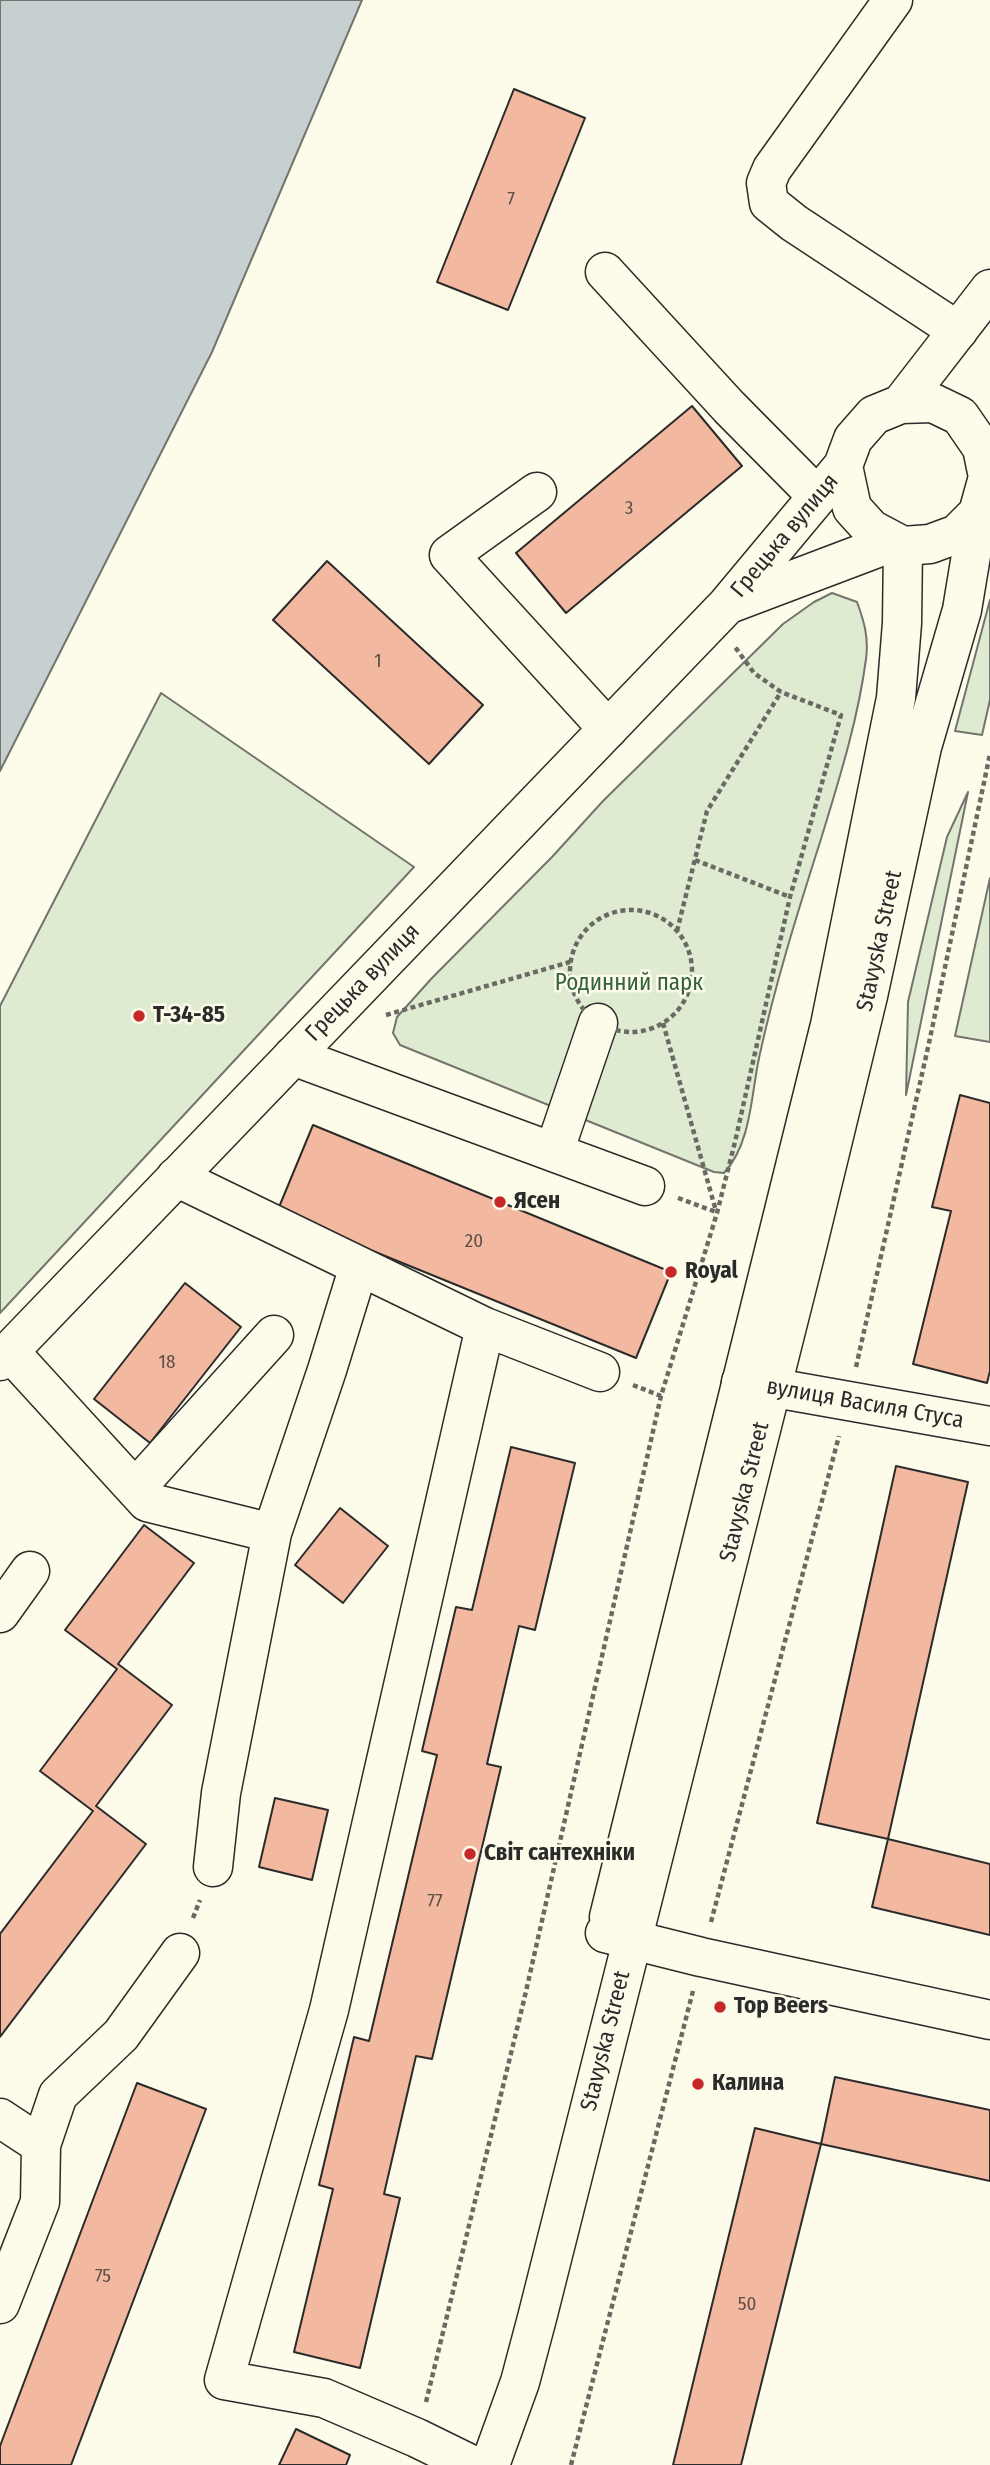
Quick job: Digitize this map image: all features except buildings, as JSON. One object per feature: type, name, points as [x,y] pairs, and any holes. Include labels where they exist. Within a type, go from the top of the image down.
[{"type":"main road","points":[[893,0],[772,169],[766,183],[769,202],[794,223],[958,331]]},
{"type":"main road","points":[[604,272],[729,407],[817,496]]},
{"type":"main road","points":[[901,404],[990,289]]},
{"type":"main road","points":[[933,403],[960,416],[986,440],[988,477],[978,513],[957,534],[930,544],[898,544],[872,529],[852,508],[843,466],[853,439],[874,415],[901,404],[933,403]]},
{"type":"main road","name":"Грецька вулиця","points":[[5,1356],[720,612],[843,466]]},
{"type":"main road","points":[[537,492],[449,555],[608,729]]},
{"type":"main road","name":"Stavyska Street","points":[[473,2464],[520,2382],[537,2318],[618,1936],[756,1384],[868,996],[922,747],[962,610],[978,513]]},
{"type":"main road","name":"Грецька вулиця","points":[[720,612],[898,544]]},
{"type":"main road","name":"Stavyska Street","points":[[756,1384],[896,698],[902,623],[898,544]]},
{"type":"main road","points":[[554,1152],[598,1023]]},
{"type":"main road","points":[[293,1056],[645,1186]]},
{"type":"main road","points":[[176,1177],[485,1327],[600,1372]]},
{"type":"main road","points":[[213,1867],[221,1793],[272,1533],[359,1266]]},
{"type":"main road","points":[[473,2464],[324,2398],[224,2381],[330,2010],[485,1327]]},
{"type":"main road","points":[[135,1489],[274,1335]]},
{"type":"main road","points":[[5,1356],[147,1502],[272,1533]]},
{"type":"main road","name":"вулиця Василя Стуса","points":[[756,1384],[990,1426]]},
{"type":"main road","points":[[0,1613],[30,1571]]},
{"type":"main road","points":[[618,1936],[701,1957],[990,2020]]},
{"type":"main road","points":[[0,2304],[40,2202],[41,2145],[58,2095],[121,2035],[180,1952]]},
{"type":"main road","points":[[0,2118],[41,2145]]},
{"type":"path","points":[[417,2438],[524,2000],[661,1396],[717,1213],[790,897],[841,715],[782,692],[754,673],[720,612]]},
{"type":"path","points":[[677,932],[707,811],[782,692]]},
{"type":"path","points":[[571,2465],[701,1957],[849,1402],[990,754]]},
{"type":"path","points":[[695,859],[790,897]]},
{"type":"path","points":[[631,910],[664,920],[677,932],[686,946],[691,963],[691,980],[686,997],[677,1011],[663,1023],[648,1030],[613,1030],[598,1023],[584,1011],[575,997],[570,980],[570,962],[584,931],[613,912],[631,910]]},
{"type":"path","points":[[376,1018],[570,962]]},
{"type":"path","points":[[663,1023],[717,1213]]},
{"type":"path","points":[[180,1952],[213,1867]]},
{"type":"green space","name":"Родинний парк","points":[[832,593],[857,602],[860,609],[867,644],[863,682],[841,772],[772,1003],[745,1134],[733,1161],[724,1173],[714,1172],[400,1045],[393,1033],[397,1017],[432,978],[552,857],[603,801],[783,624]]},
{"type":"green space","points":[[990,600],[990,700],[982,735],[955,731]]},
{"type":"green space","points":[[161,693],[414,867],[0,1313],[0,1006]]},
{"type":"green space","points":[[968,792],[906,1095],[908,1002],[947,837]]},
{"type":"green space","points":[[990,878],[990,1042],[955,1036]]},
{"type":"shaded area","points":[[0,0],[362,0],[212,352],[0,771]]},
{"type":"place","name":"Т-34-85","points":[[139,1016]]},
{"type":"place","name":"Ясен","points":[[500,1202]]},
{"type":"place","name":"Royal","points":[[671,1272]]},
{"type":"place","name":"Світ сантехніки","points":[[470,1854]]},
{"type":"place","name":"Top Beers","points":[[720,2007]]},
{"type":"place","name":"Калина","points":[[698,2084]]}]
